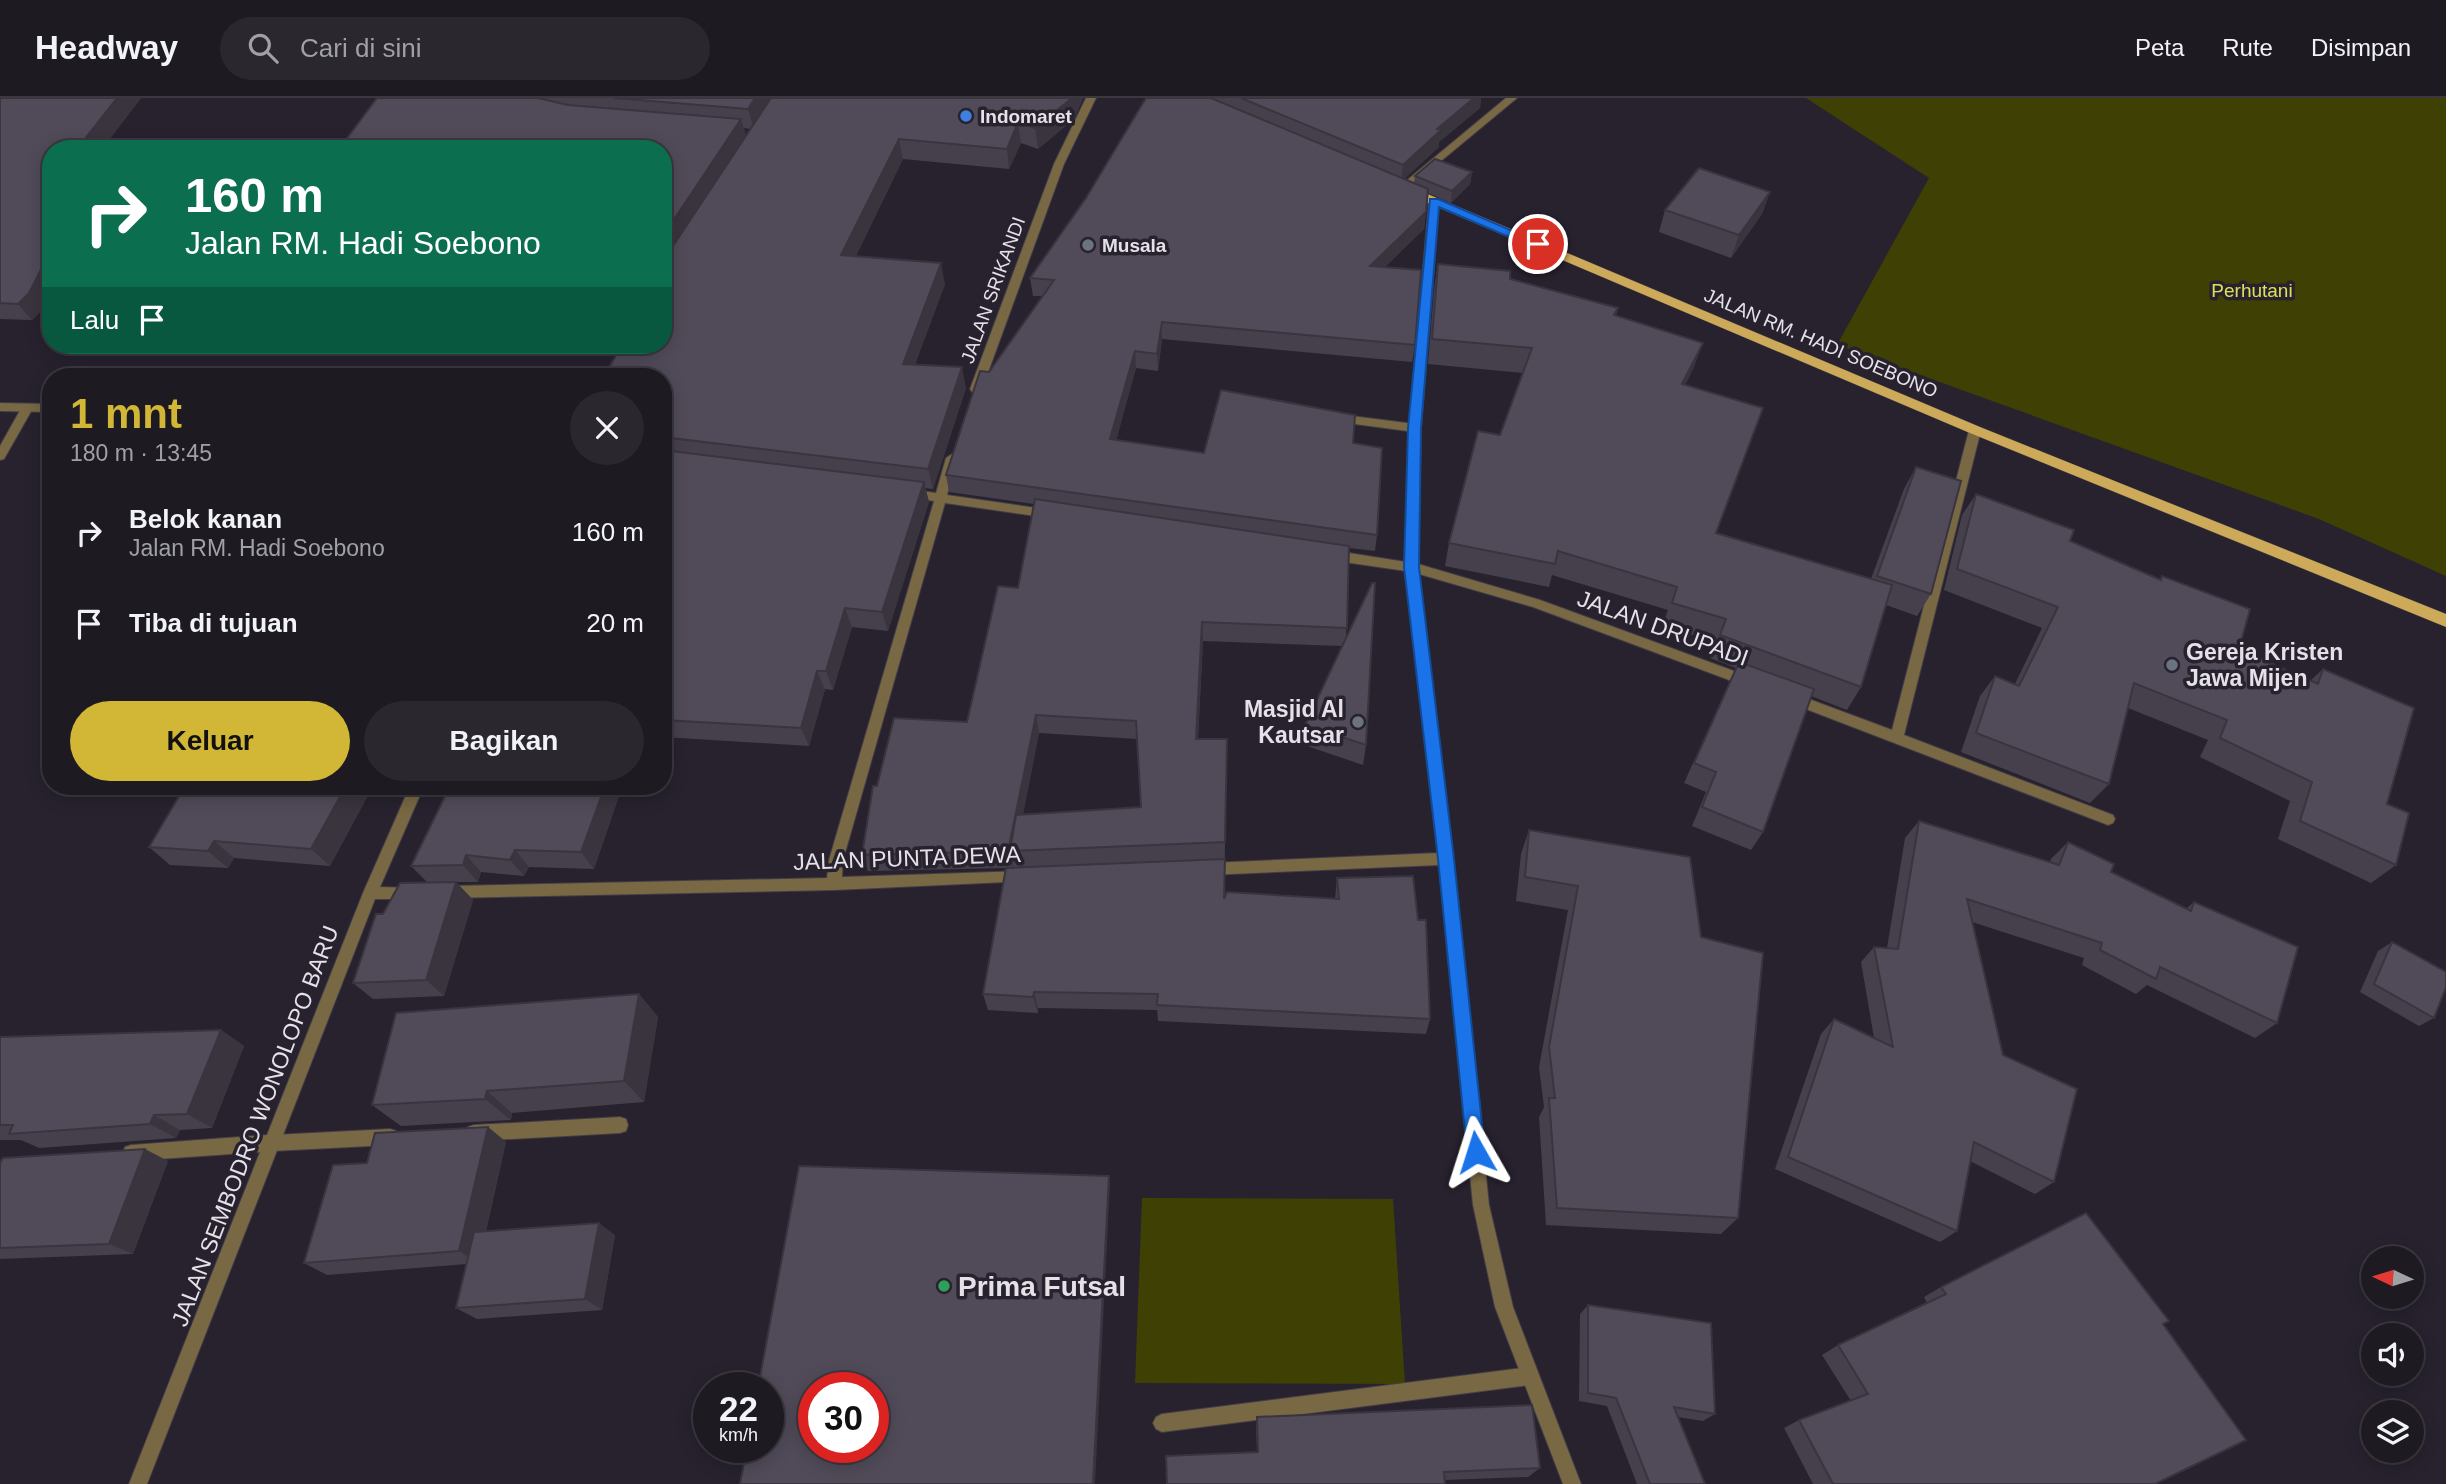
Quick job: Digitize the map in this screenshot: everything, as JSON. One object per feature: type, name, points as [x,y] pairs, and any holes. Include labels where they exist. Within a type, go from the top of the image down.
[{"type":"main road","name":"JALAN RM. HADI SOEBONO","points":[[1396,185],[1975,430],[2446,621]]},
{"type":"street","name":"JALAN SRIKANDI","points":[[973,397],[1059,164],[1091,98]]},
{"type":"street","points":[[1396,185],[1512,98]]},
{"type":"street","points":[[1434,201],[1415,428],[1412,567],[1446,859],[1481,1205],[1504,1307],[1572,1484]]},
{"type":"street","points":[[0,407],[42,408]]},
{"type":"street","points":[[0,456],[27,408]]},
{"type":"street","points":[[1327,417],[1415,428]]},
{"type":"street","points":[[1898,736],[1975,430]]},
{"type":"street","points":[[834,884],[836,860],[939,497],[956,447]]},
{"type":"street","points":[[897,492],[1060,515]]},
{"type":"street","name":"JALAN DRUPADI","points":[[1317,553],[1412,567],[1536,603],[1898,736],[2108,819]]},
{"type":"street","name":"JALAN SEMBODRO WONOLOPO BARU","points":[[138,1484],[370,894],[413,795]]},
{"type":"street","points":[[1196,869],[1446,859]]},
{"type":"street","name":"JALAN PUNTA DEWA","points":[[370,894],[834,884],[1043,876]]},
{"type":"street","points":[[453,1134],[620,1125]]},
{"type":"street","points":[[109,1154],[412,1136]]},
{"type":"street","points":[[1162,1423],[1529,1376]]},
{"type":"green space","name":"Perhutani","points":[[1806,98],[2446,98],[2446,576],[2319,519],[1837,345],[1929,178]]},
{"type":"green space","points":[[1142,1198],[1393,1199],[1405,1384],[1135,1383]]},
{"type":"building","points":[[0,98],[117,98],[84,140],[42,140],[42,268],[29,293],[18,304],[0,303]]},
{"type":"building","points":[[377,98],[538,98],[568,105],[741,119],[672,222],[672,140],[346,140]]},
{"type":"building","points":[[614,98],[755,98],[748,109]]},
{"type":"building","points":[[771,98],[1072,98],[1035,128],[1018,122],[1007,149],[899,139],[841,255],[941,263],[903,364],[962,367],[928,469],[672,438],[672,368],[609,368],[617,354],[672,354],[672,247]]},
{"type":"building","points":[[1146,98],[1211,98],[1428,189],[1426,212],[1370,266],[1421,270],[1415,345],[1162,322],[1157,354],[1135,351],[1110,439],[1204,453],[1221,390],[1355,415],[1353,443],[1382,448],[1377,535],[946,475],[980,371],[989,372],[1054,280],[1030,278],[1086,198]]},
{"type":"building","points":[[1241,98],[1474,98],[1437,129],[1441,130],[1403,165]]},
{"type":"building","points":[[1435,159],[1472,172],[1452,191],[1415,176]]},
{"type":"building","points":[[1699,168],[1770,192],[1739,235],[1665,210]]},
{"type":"building","points":[[1438,264],[1510,271],[1510,279],[1618,308],[1614,315],[1703,343],[1682,384],[1763,408],[1716,533],[1892,585],[1861,687],[1720,635],[1726,619],[1672,603],[1677,587],[1558,551],[1555,564],[1449,543],[1478,431],[1500,435],[1532,348],[1432,339]]},
{"type":"building","points":[[672,451],[924,482],[882,612],[845,608],[826,671],[817,671],[801,728],[672,721]]},
{"type":"building","points":[[1916,467],[1961,481],[1931,594],[1877,576]]},
{"type":"building","points":[[1976,494],[2074,530],[2070,541],[2161,580],[2162,576],[2250,609],[2239,649],[2318,684],[2323,669],[2414,708],[2387,804],[2409,813],[2396,865],[2300,821],[2312,782],[2220,738],[2227,720],[2134,683],[2109,784],[1976,733],[1995,676],[2019,686],[2058,607],[1957,569]]},
{"type":"building","points":[[1035,499],[1349,546],[1347,628],[1202,622],[1196,739],[1227,739],[1225,842],[1010,851],[1016,815],[1141,807],[1136,721],[1036,715],[1008,851],[862,855],[873,786],[877,786],[894,718],[967,722],[998,586],[1018,588]]},
{"type":"building","points":[[1372,583],[1375,583],[1366,745],[1305,725]]},
{"type":"building","points":[[1739,662],[1814,689],[1763,832],[1702,807],[1716,772],[1694,763]]},
{"type":"building","points":[[180,795],[341,795],[311,849],[214,841],[208,851],[149,847]]},
{"type":"building","points":[[446,795],[602,795],[581,852],[515,850],[510,860],[466,855],[463,865],[411,866]]},
{"type":"building","points":[[1919,821],[2059,865],[2068,842],[2114,864],[2111,872],[2191,911],[2194,902],[2298,947],[2277,1023],[2160,967],[2156,979],[2100,950],[2102,943],[1967,899],[2003,1055],[2077,1089],[2054,1182],[1974,1142],[1957,1231],[1788,1157],[1834,1019],[1893,1047],[1874,947],[1898,949]]},
{"type":"building","points":[[1529,830],[1690,857],[1701,937],[1763,953],[1738,1218],[1557,1208],[1549,1098],[1555,1098],[1549,1047],[1578,886],[1525,877]]},
{"type":"building","points":[[1225,859],[1224,899],[1227,892],[1339,899],[1337,878],[1413,876],[1418,920],[1426,920],[1430,1019],[1157,1005],[1158,994],[1034,992],[1033,997],[983,994],[1006,868]]},
{"type":"building","points":[[456,882],[426,980],[353,983],[376,914],[383,914],[400,883]]},
{"type":"building","points":[[2392,942],[2446,972],[2446,987],[2434,1018],[2374,984]]},
{"type":"building","points":[[639,994],[624,1081],[487,1091],[485,1099],[372,1105],[396,1013]]},
{"type":"building","points":[[221,1030],[187,1114],[154,1115],[150,1124],[9,1134],[13,1125],[0,1125],[0,1037]]},
{"type":"building","points":[[488,1127],[459,1251],[304,1263],[333,1165],[367,1163],[375,1133]]},
{"type":"building","points":[[145,1149],[109,1244],[0,1248],[0,1163],[3,1158]]},
{"type":"building","name":"Prima Futsal","points":[[799,1166],[1109,1176],[1093,1484],[740,1484],[744,1463],[784,1463],[784,1372],[761,1372]]},
{"type":"building","points":[[2086,1213],[2169,1321],[2163,1324],[2246,1440],[2155,1484],[1833,1484],[1799,1420],[1868,1394],[1838,1345],[1946,1294],[1941,1287]]},
{"type":"building","points":[[599,1223],[585,1299],[456,1308],[474,1232]]},
{"type":"building","points":[[1588,1305],[1711,1323],[1715,1414],[1674,1407],[1705,1484],[1650,1484],[1616,1398],[1588,1393]]},
{"type":"building","points":[[1532,1405],[1540,1468],[1444,1472],[1445,1484],[1167,1484],[1166,1456],[1258,1452],[1257,1417]]},
{"type":"place","name":"Indomaret","points":[[966,116]]},
{"type":"place","name":"Musala","points":[[1088,245]]},
{"type":"place","name":"Gereja Kristen Jawa Mijen","points":[[2172,665]]},
{"type":"place","name":"Masjid Al Kautsar","points":[[1358,722]]},
{"type":"place","name":"Prima Futsal","points":[[944,1286]]},
{"type":"route","points":[[1476,1152],[1412,567],[1415,428],[1434,201],[1538,244]]}]
